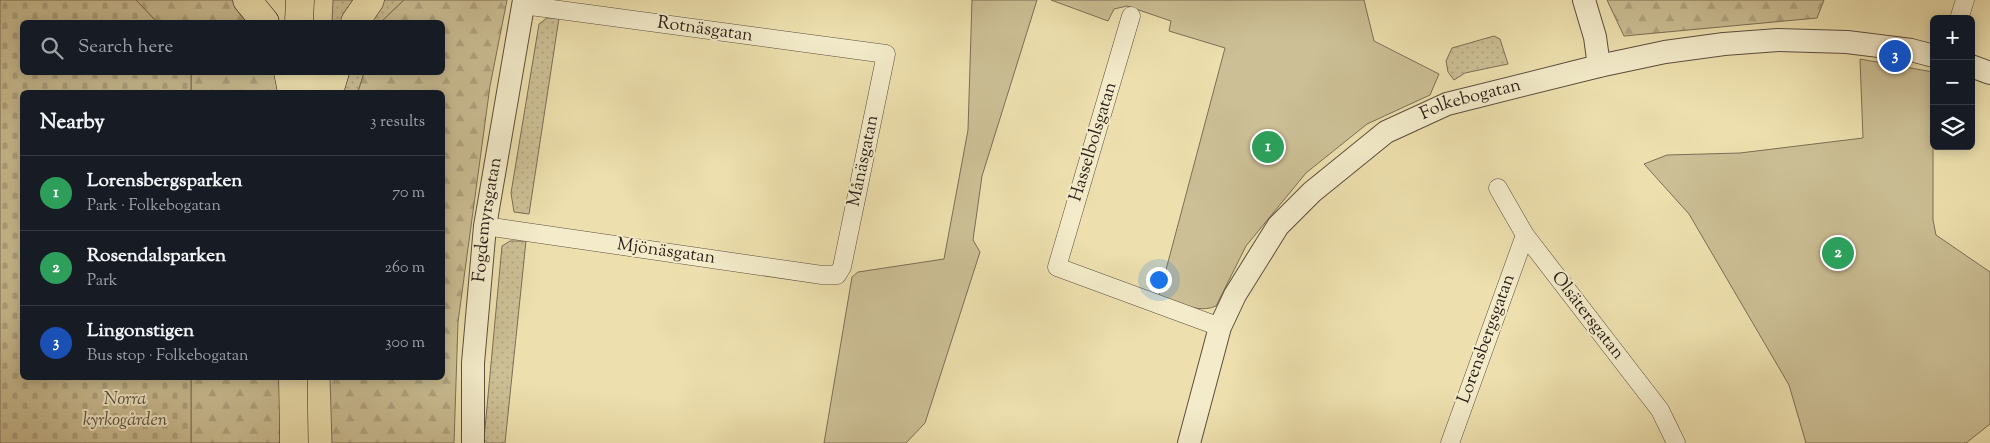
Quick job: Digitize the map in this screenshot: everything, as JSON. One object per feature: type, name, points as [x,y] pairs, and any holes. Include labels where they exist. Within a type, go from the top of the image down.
[{"type":"main road","points":[[247,0],[263,20]]},
{"type":"main road","points":[[299,20],[300,0]]},
{"type":"main road","points":[[313,0],[313,20]]},
{"type":"main road","points":[[356,20],[370,0]]},
{"type":"main road","points":[[289,75],[292,90]]},
{"type":"main road","points":[[296,90],[297,75]]},
{"type":"main road","points":[[312,75],[312,90]]},
{"type":"main road","points":[[330,90],[334,75]]},
{"type":"main road","points":[[293,380],[294,443]]},
{"type":"main road","points":[[312,380],[313,443]]},
{"type":"street","points":[[1584,0],[1595,37],[1599,66]]},
{"type":"street","points":[[1960,15],[1965,0]]},
{"type":"street","name":"Rotnäsgatan","points":[[524,2],[886,54]]},
{"type":"street","name":"Fogdemyrsgatan","points":[[472,443],[473,363],[485,226],[524,2]]},
{"type":"street","name":"Hasselbolsgatan","points":[[1131,16],[1057,267],[1220,327]]},
{"type":"street","name":"Folkebogatan","points":[[1189,443],[1220,327],[1236,295],[1278,226],[1312,192],[1386,132],[1447,104],[1599,66],[1665,52],[1724,44],[1778,40],[1847,42],[1911,50],[1930,55]]},
{"type":"street","name":"Månäsgatan","points":[[842,267],[886,54]]},
{"type":"street","points":[[1975,67],[1990,73]]},
{"type":"street","name":"Olsätersgatan","points":[[1498,188],[1526,235],[1660,410],[1676,443]]},
{"type":"street","name":"Mjönäsgatan","points":[[485,226],[822,275],[837,275],[842,267]]},
{"type":"street","name":"Lorensbergsgatan","points":[[1450,443],[1526,235]]},
{"type":"green space","name":"Norra kyrkogården","points":[[0,0],[136,0],[155,20],[20,20],[20,75],[191,75],[191,90],[20,90],[20,380],[191,380],[191,443],[0,443]]},
{"type":"green space","points":[[136,0],[239,0],[267,20],[155,20]]},
{"type":"green space","points":[[333,0],[404,0],[383,20],[332,20]]},
{"type":"green space","points":[[404,0],[507,0],[490,86],[458,322],[454,443],[332,443],[330,380],[445,380],[445,90],[359,90],[363,75],[445,75],[445,20],[383,20]]},
{"type":"green space","points":[[972,0],[1037,0],[982,176],[973,240],[980,252],[925,423],[906,443],[824,443],[852,277],[858,272],[944,259],[968,130]]},
{"type":"green space","points":[[1051,0],[1364,0],[1374,41],[1439,74],[1430,95],[1367,124],[1306,173],[1246,246],[1216,306],[1202,309],[1195,308],[1159,296],[1225,48],[1169,31],[1171,21],[1127,6],[1114,9],[1108,21]]},
{"type":"green space","points":[[1607,0],[1824,0],[1817,18],[1624,36]]},
{"type":"green space","points":[[547,18],[559,18],[529,214],[514,212],[511,193],[539,24]]},
{"type":"green space","points":[[1494,36],[1500,39],[1508,64],[1465,73],[1454,80],[1448,72],[1446,61],[1452,48]]},
{"type":"green space","points":[[1860,59],[1930,71],[1930,150],[1933,150],[1933,220],[1936,235],[1990,272],[1990,424],[1966,443],[1806,443],[1789,385],[1689,214],[1644,164],[1667,155],[1740,153],[1863,138]]},
{"type":"green space","points":[[191,75],[279,75],[279,90],[191,90]]},
{"type":"green space","points":[[332,75],[363,75],[359,90],[332,90]]},
{"type":"green space","points":[[510,241],[526,241],[505,443],[487,443],[484,439],[502,246]]},
{"type":"green space","points":[[191,380],[284,380],[285,443],[191,443]]},
{"type":"place","name":"Lingonstigen","points":[[1895,56]]},
{"type":"place","name":"Lorensbergsparken","points":[[1268,147]]},
{"type":"place","name":"Rosendalsparken","points":[[1838,253]]}]
